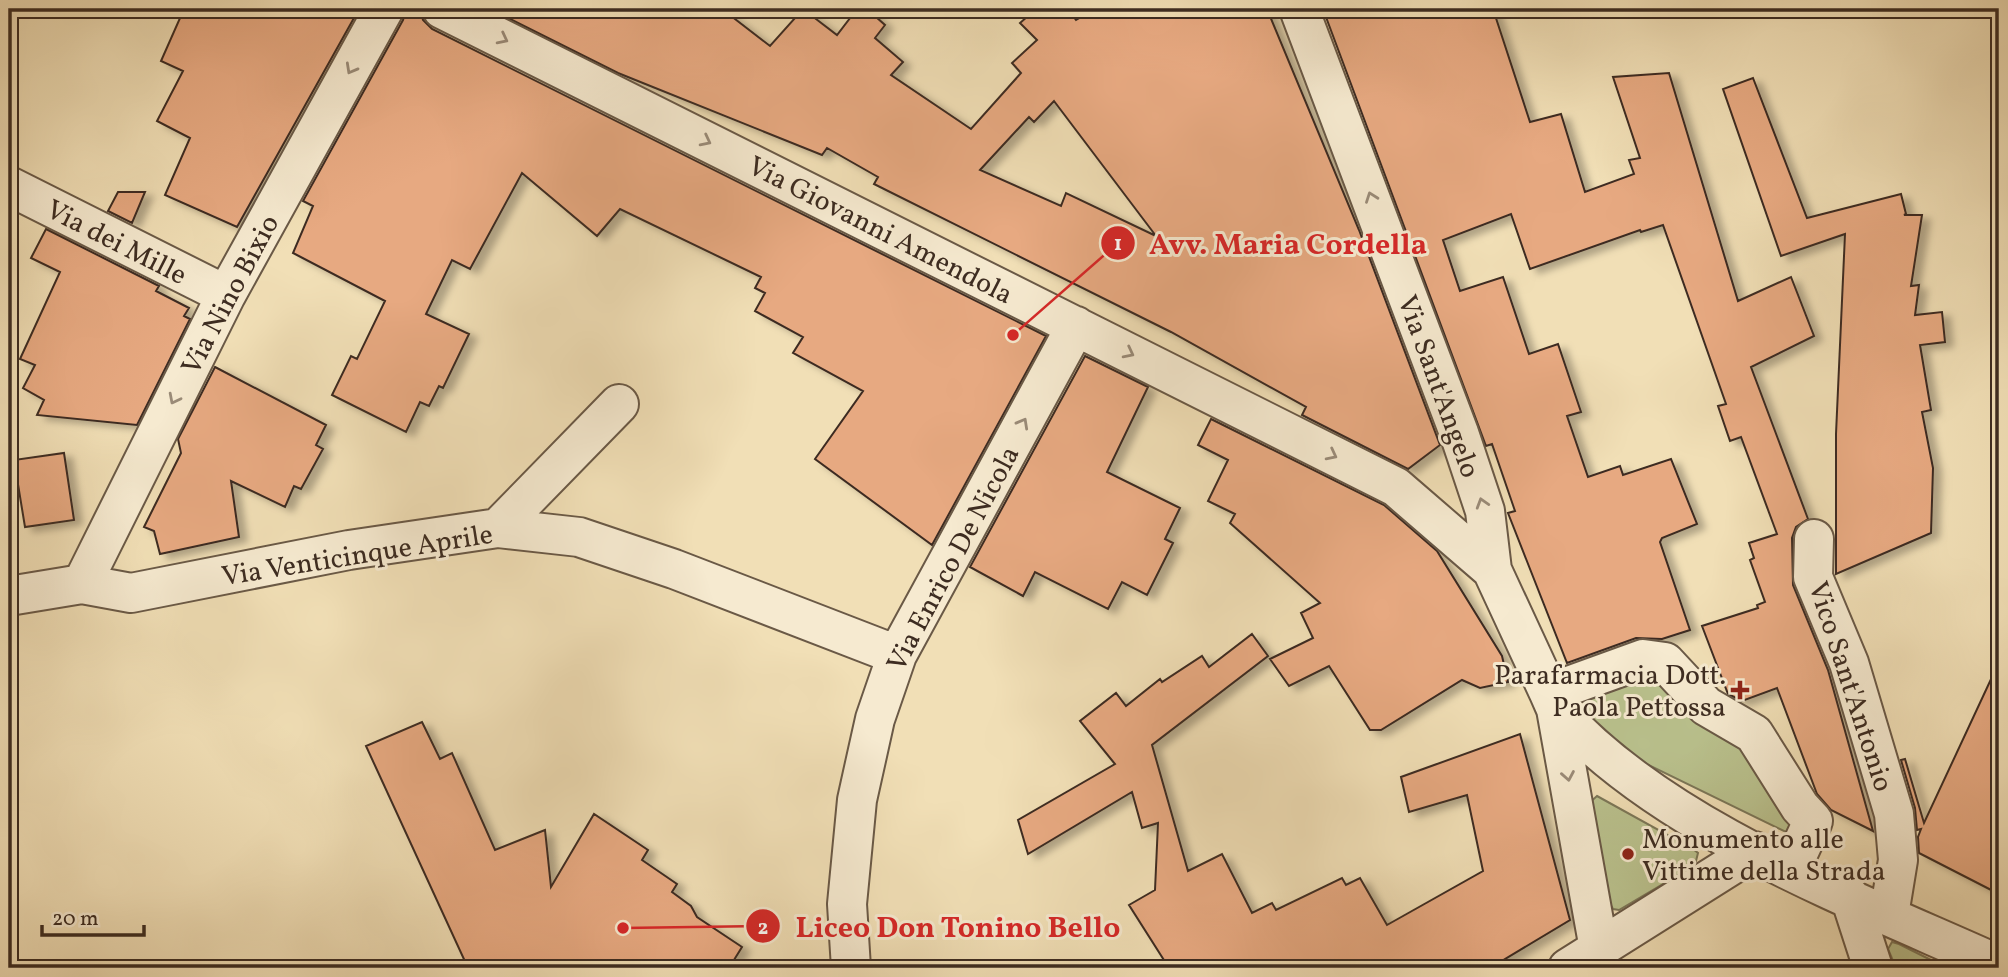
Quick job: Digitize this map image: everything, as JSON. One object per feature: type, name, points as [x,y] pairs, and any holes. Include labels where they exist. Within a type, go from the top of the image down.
[{"type":"street","name":"Via Nino Bixio","points":[[82,584],[226,295],[384,9]]},
{"type":"street","name":"Via Giovanni Amendola","points":[[442,9],[1396,487],[1493,570]]},
{"type":"street","name":"Via Sant'Angelo","points":[[1299,9],[1459,433],[1485,511],[1493,570]]},
{"type":"street","name":"Via dei Mille","points":[[9,186],[226,295]]},
{"type":"street","name":"Via Enrico De Nicola","points":[[851,968],[848,904],[857,800],[875,719],[897,655],[1076,326]]},
{"type":"street","points":[[498,528],[619,404]]},
{"type":"street","name":"Via Venticinque Aprile","points":[[9,596],[82,584],[131,593],[349,550],[498,528],[579,537],[674,569],[897,655]]},
{"type":"street","name":"Vico Sant'Antonio","points":[[1814,539],[1813,577],[1849,663],[1894,814],[1898,860],[1889,915]]},
{"type":"street","points":[[1493,570],[1553,701],[1586,743],[1645,789],[1754,851],[1999,965]]},
{"type":"street","points":[[1553,701],[1643,659],[1665,662],[1706,706],[1754,734],[1800,807],[1813,821],[1791,869]]},
{"type":"street","points":[[1553,701],[1584,958],[1754,851]]},
{"type":"street","points":[[1850,897],[1873,968]]},
{"type":"green space","points":[[1650,674],[1750,752],[1795,830],[1786,832],[1624,753],[1605,735],[1588,713],[1584,697]]},
{"type":"green space","points":[[1597,796],[1693,849],[1698,853],[1695,865],[1619,910],[1613,909],[1609,902],[1588,804]]},
{"type":"green space","points":[[1892,942],[1947,968],[1896,968],[1888,949]]},
{"type":"building","points":[[184,9],[359,9],[237,227],[165,195],[190,138],[157,121],[183,71],[161,61]]},
{"type":"building","points":[[406,9],[420,9],[423,20],[432,29],[1046,336],[932,545],[815,459],[863,391],[793,353],[803,337],[755,311],[765,293],[755,288],[761,277],[620,209],[597,236],[522,173],[470,269],[452,260],[426,314],[469,334],[443,388],[439,386],[429,406],[420,402],[406,432],[332,395],[351,356],[357,359],[385,301],[293,253],[313,206],[303,201],[403,20]]},
{"type":"building","points":[[490,9],[722,9],[770,46],[803,9],[837,35],[857,9],[867,9],[885,25],[875,38],[903,62],[891,75],[971,129],[1021,73],[1012,63],[1037,40],[1020,23],[1036,9],[1068,9],[1076,20],[1095,9],[1267,9],[1359,230],[1440,445],[1408,469],[1302,415],[1306,407],[1171,332],[874,184],[878,177],[827,148],[822,155],[618,73]],"holes":[[[1054,101],[1156,236],[1066,193],[1061,206],[980,170],[1029,117],[1034,122]]]},
{"type":"building","points":[[1323,9],[1493,9],[1530,122],[1561,114],[1585,192],[1634,174],[1629,160],[1640,158],[1613,77],[1669,73],[1738,301],[1791,277],[1814,336],[1751,367],[1808,519],[1796,527],[1792,538],[1793,585],[1828,670],[1873,831],[1831,810],[1817,794],[1777,688],[1742,701],[1728,694],[1702,626],[1758,608],[1757,605],[1765,602],[1750,560],[1754,558],[1749,543],[1777,534],[1741,437],[1730,441],[1718,406],[1726,404],[1663,225],[1641,232],[1640,230],[1530,269],[1511,214],[1443,240],[1460,291],[1503,277],[1529,354],[1558,344],[1581,412],[1567,416],[1588,477],[1620,466],[1623,475],[1671,459],[1697,524],[1662,538],[1660,542],[1690,630],[1662,639],[1636,638],[1567,663],[1508,513],[1515,511],[1492,444],[1486,446]]},
{"type":"building","points":[[1753,78],[1807,218],[1901,194],[1906,214],[1904,215],[1922,215],[1911,286],[1919,285],[1915,315],[1942,312],[1945,342],[1920,345],[1931,410],[1922,412],[1933,468],[1931,533],[1836,574],[1836,434],[1845,234],[1781,256],[1723,89]]},
{"type":"building","points":[[118,192],[145,192],[132,223],[108,211]]},
{"type":"building","points":[[46,229],[159,286],[156,291],[189,308],[184,316],[190,319],[137,425],[37,415],[44,400],[23,388],[35,365],[20,359],[60,272],[31,258]]},
{"type":"building","points":[[1085,356],[1148,387],[1107,472],[1180,508],[1165,539],[1173,543],[1147,595],[1122,582],[1108,609],[1035,572],[1023,596],[970,567]]},
{"type":"building","points":[[215,367],[326,425],[316,445],[323,449],[301,489],[294,486],[285,507],[231,481],[239,537],[160,554],[154,531],[144,527],[181,453],[178,439]]},
{"type":"building","points":[[1211,419],[1384,505],[1437,551],[1502,656],[1508,682],[1480,688],[1462,680],[1381,730],[1370,730],[1329,666],[1289,686],[1270,659],[1313,638],[1301,613],[1320,603],[1230,523],[1235,514],[1208,501],[1228,460],[1198,445]]},
{"type":"building","points":[[64,453],[74,520],[25,527],[14,460]]},
{"type":"building","points":[[1252,634],[1268,656],[1152,745],[1188,871],[1222,854],[1252,913],[1272,903],[1276,910],[1342,878],[1346,885],[1360,878],[1387,925],[1483,871],[1467,795],[1409,812],[1401,777],[1520,734],[1570,920],[1490,968],[1169,968],[1129,905],[1155,890],[1158,823],[1142,828],[1132,792],[1028,854],[1018,820],[1115,764],[1080,721],[1116,693],[1126,706],[1160,679],[1162,682],[1202,656],[1209,667]]},
{"type":"building","points":[[1999,662],[1999,894],[1919,853],[1918,837],[1921,829],[1917,830],[1915,808],[1901,760],[1905,759],[1924,823]]},
{"type":"building","points":[[422,722],[440,759],[452,753],[495,850],[545,830],[551,887],[594,814],[648,850],[642,860],[677,884],[672,892],[691,906],[697,917],[742,947],[729,968],[468,968],[366,746]]},
{"type":"place","name":"Avv. Maria Cordella","points":[[1013,335]]},
{"type":"place","name":"Parafarmacia Dott. Paola Pettossa","points":[[1740,690]]},
{"type":"place","name":"Monumento alle Vittime della Strada","points":[[1628,854]]},
{"type":"place","name":"Liceo Don Tonino Bello","points":[[623,928]]}]
